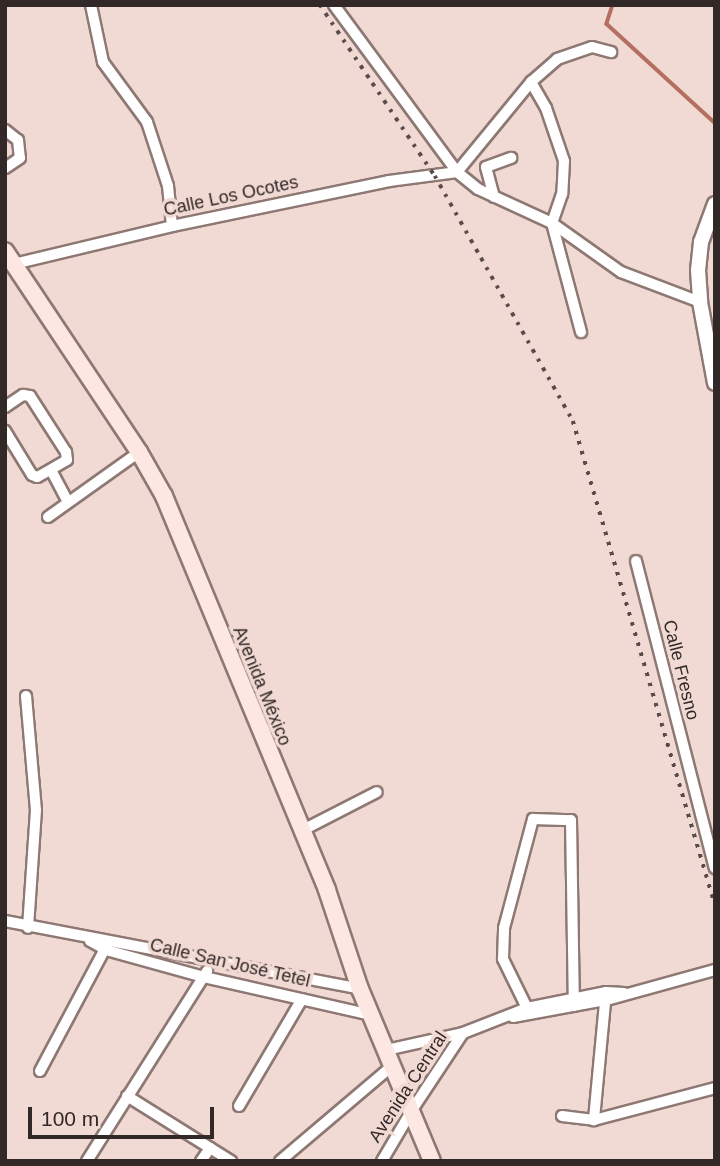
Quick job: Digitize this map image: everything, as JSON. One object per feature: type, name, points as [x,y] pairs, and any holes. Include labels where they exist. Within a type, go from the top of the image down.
[{"type":"main road","name":"Avenida México","points":[[10,258],[139,452],[164,496],[327,890],[370,1015],[432,1161]]},
{"type":"street","points":[[91,5],[103,62],[147,122],[168,186],[172,226]]},
{"type":"street","points":[[334,5],[457,172],[478,189],[552,223],[621,272],[700,302]]},
{"type":"street","points":[[457,172],[531,82],[558,59],[592,47],[611,52]]},
{"type":"street","points":[[531,82],[546,108],[564,161],[562,194],[552,223],[581,332]]},
{"type":"street","points":[[5,130],[18,140],[20,158],[5,168]]},
{"type":"street","points":[[494,197],[486,167],[511,158]]},
{"type":"street","name":"Calle Los Ocotes","points":[[10,258],[389,181],[457,172]]},
{"type":"street","points":[[715,204],[701,242],[698,270],[700,302],[715,383]]},
{"type":"street","points":[[5,407],[23,395],[30,396],[66,452],[67,460],[37,477],[32,475],[5,431]]},
{"type":"street","points":[[48,517],[139,452]]},
{"type":"street","points":[[51,470],[68,502]]},
{"type":"street","name":"Calle Fresno","points":[[636,561],[715,868]]},
{"type":"street","points":[[26,696],[36,810],[28,928]]},
{"type":"street","points":[[301,831],[377,792]]},
{"type":"street","points":[[527,1008],[503,959],[505,928],[533,819],[571,820],[574,1002]]},
{"type":"street","name":"Calle San José Tetel","points":[[5,922],[107,945],[204,977],[370,1015]]},
{"type":"street","points":[[40,1070],[107,945]]},
{"type":"street","name":"Calle San José Tetel","points":[[107,945],[360,989]]},
{"type":"street","points":[[87,1161],[211,962]]},
{"type":"street","name":"Avenida Central","points":[[502,1018],[624,993],[715,970]]},
{"type":"street","points":[[594,1120],[606,996]]},
{"type":"street","points":[[239,1106],[303,999]]},
{"type":"street","name":"Avenida Central","points":[[390,1057],[527,1008],[574,1002]]},
{"type":"street","name":"Avenida Central","points":[[382,1161],[463,1033]]},
{"type":"street","points":[[280,1161],[390,1057]]},
{"type":"street","points":[[562,1116],[594,1120],[715,1088]]},
{"type":"street","points":[[127,1096],[231,1161]]},
{"type":"street","points":[[201,1161],[210,1148]]},
{"type":"waterway","points":[[613,5],[607,24],[715,123]]},
{"type":"railway","points":[[320,5],[435,176],[573,421],[715,905]]}]
